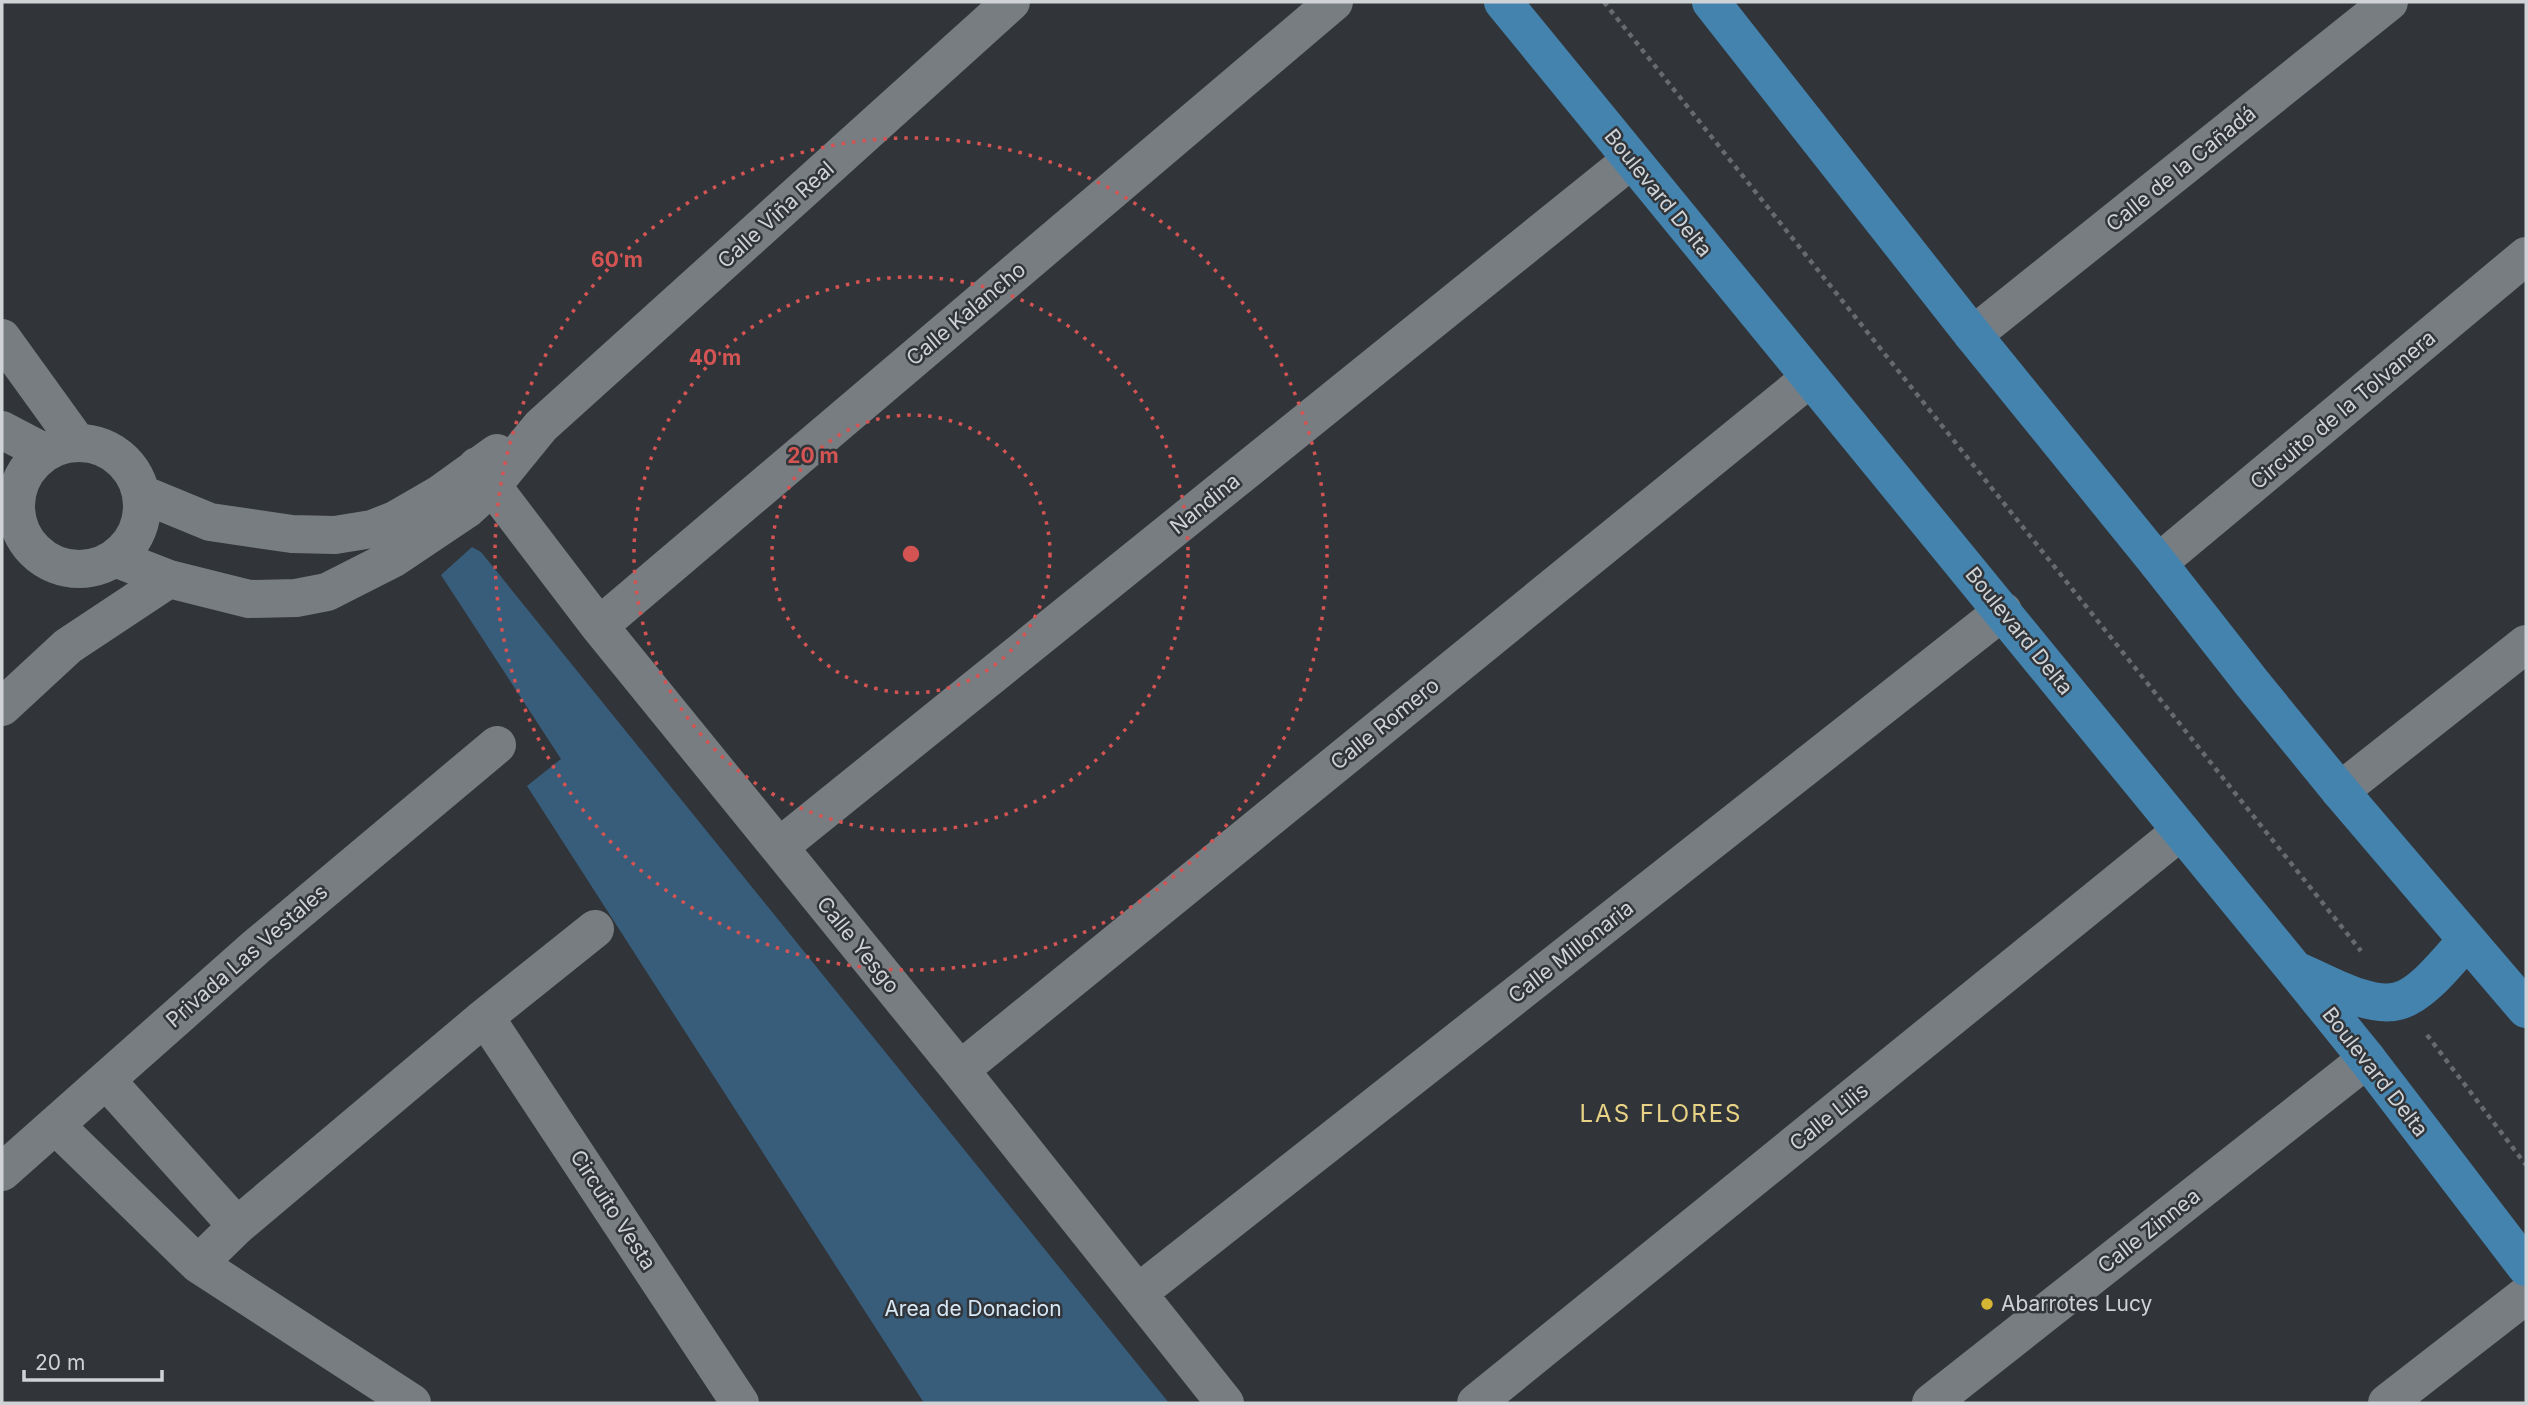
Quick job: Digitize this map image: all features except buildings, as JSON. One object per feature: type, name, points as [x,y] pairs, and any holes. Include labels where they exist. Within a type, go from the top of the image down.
[{"type":"main road","name":"Boulevard Delta","points":[[1503,2],[2367,1059],[2526,1267]]},
{"type":"main road","points":[[1711,2],[1973,335],[2340,791],[2526,1009]]},
{"type":"main road","points":[[2295,970],[2365,999],[2401,1001],[2435,975],[2467,940]]},
{"type":"street","name":"Calle Viña Real","points":[[485,476],[1011,2]]},
{"type":"street","name":"Calle Kalancho","points":[[599,626],[1334,2]]},
{"type":"street","name":"Calle de la Cañadá","points":[[1973,335],[2389,2]]},
{"type":"street","name":"Nandina","points":[[779,847],[1631,160]]},
{"type":"street","name":"Circuito de la Tolvanera","points":[[2158,563],[2526,256]]},
{"type":"street","points":[[2,338],[61,447]]},
{"type":"street","name":"Calle Romero","points":[[960,1070],[1810,378]]},
{"type":"street","points":[[2,430],[61,447],[99,445],[118,456],[134,472],[142,494],[138,530],[128,546],[99,567],[82,570],[58,567],[38,555],[22,537],[15,514],[17,490],[27,469],[61,447]]},
{"type":"street","name":"Calle Yesgo","points":[[485,476],[599,626],[960,1070],[1225,1403]]},
{"type":"street","points":[[142,494],[210,522],[292,534],[335,535],[372,529],[395,520],[440,494],[485,476]]},
{"type":"street","points":[[115,558],[169,579],[249,599],[296,598],[327,592],[394,558],[467,509],[485,476]]},
{"type":"street","points":[[2,707],[68,646],[169,579]]},
{"type":"street","name":"Calle Millonaria","points":[[1138,1293],[2003,611]]},
{"type":"street","points":[[2340,791],[2526,643]]},
{"type":"street","name":"Privada Las Vestales","points":[[2,1172],[256,947],[497,745]]},
{"type":"street","name":"Calle Lilis","points":[[1476,1403],[2181,831]]},
{"type":"street","points":[[198,1264],[237,1226],[485,1017],[595,929]]},
{"type":"street","name":"Circuito Vesta","points":[[485,1017],[740,1403]]},
{"type":"street","name":"Calle Zinnea","points":[[1931,1403],[2367,1059]]},
{"type":"street","points":[[106,1080],[237,1226]]},
{"type":"street","points":[[55,1125],[198,1264],[412,1403]]},
{"type":"street","points":[[2387,1403],[2526,1295]]},
{"type":"path","points":[[1604,2],[2401,1001],[2526,1165]]},
{"type":"green space","name":"Area de Donacion","points":[[472,547],[481,552],[1169,1403],[924,1403],[527,786],[561,759],[441,575]]},
{"type":"place","name":"Abarrotes Lucy","points":[[1987,1304]]},
{"type":"district","name":"LAS FLORES","points":[[1661,1114]]}]
